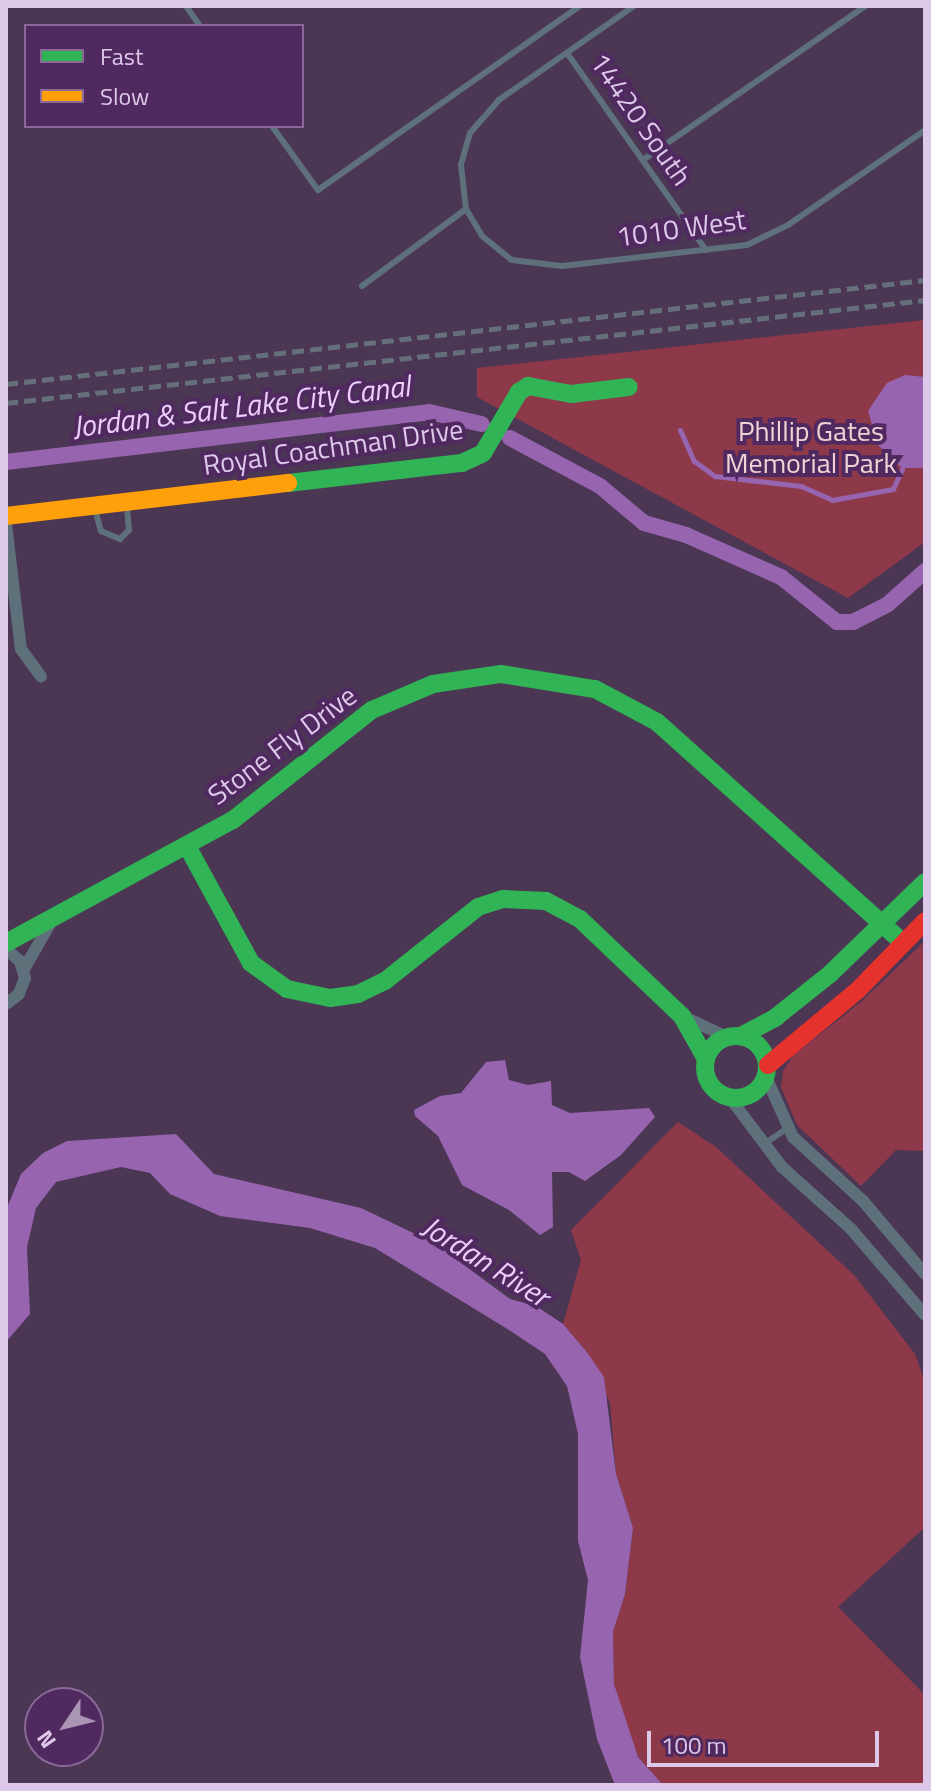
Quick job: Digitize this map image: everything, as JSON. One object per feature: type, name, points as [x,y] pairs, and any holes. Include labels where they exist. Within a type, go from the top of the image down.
[{"type":"street","name":"Royal Coachman Drive","points":[[6,516],[462,463],[483,453],[523,389],[540,385],[571,394],[629,387]]},
{"type":"street","points":[[6,524],[21,649],[41,677]]},
{"type":"street","name":"Stone Fly Drive","points":[[6,946],[252,807],[354,721],[391,700],[456,679],[520,675],[595,689],[657,722],[903,943]]},
{"type":"street","points":[[187,846],[251,963],[273,982],[301,994],[344,997],[372,988],[468,913],[503,899],[533,899],[580,919],[682,1016],[706,1059],[709,1084],[730,1098],[764,1144],[867,1246],[925,1315]]},
{"type":"street","points":[[706,1059],[714,1045],[734,1037],[812,989],[925,882]]},
{"type":"street","points":[[730,1098],[748,1097],[767,1071],[858,990],[925,921]]},
{"type":"street","points":[[6,1004],[23,987],[24,969],[51,922]]},
{"type":"street","points":[[6,946],[24,969]]},
{"type":"street","points":[[682,1016],[759,1046],[788,1128],[882,1221],[925,1274]]},
{"type":"lane","points":[[186,6],[199,24]]},
{"type":"lane","points":[[273,128],[318,190],[580,6]]},
{"type":"lane","points":[[362,286],[466,209],[461,165],[475,124],[634,6]]},
{"type":"lane","points":[[643,160],[865,6]]},
{"type":"lane","name":"14420 South","points":[[567,53],[706,250]]},
{"type":"lane","name":"1010 West","points":[[466,209],[474,225],[505,256],[536,266],[747,245],[775,233],[925,130]]},
{"type":"lane","points":[[94,506],[101,531],[120,539],[129,530],[127,502]]},
{"type":"lane","points":[[764,1144],[788,1128]]},
{"type":"green space","name":"Phillip Gates Memorial Park","points":[[925,320],[925,542],[848,598],[477,397],[477,368]]},
{"type":"green space","points":[[925,941],[925,1151],[896,1150],[861,1186],[797,1125],[781,1087],[783,1071],[793,1056],[862,1001]]},
{"type":"green space","points":[[678,1122],[716,1147],[855,1276],[915,1354],[925,1382],[925,1527],[838,1607],[925,1695],[925,1785],[663,1785],[638,1757],[624,1722],[614,1684],[613,1632],[625,1594],[633,1528],[616,1474],[610,1403],[586,1351],[563,1324],[581,1260],[571,1230]]},
{"type":"shaded area","points":[[905,375],[925,377],[925,468],[902,468],[878,445],[868,411],[887,383]]},
{"type":"shaded area","points":[[505,1060],[509,1080],[528,1085],[551,1081],[552,1105],[570,1113],[649,1108],[655,1117],[621,1155],[585,1181],[569,1172],[552,1172],[553,1227],[540,1235],[509,1210],[462,1185],[438,1136],[415,1116],[414,1110],[440,1096],[461,1093],[486,1062]]},
{"type":"shaded area","points":[[176,1134],[214,1174],[361,1208],[434,1243],[510,1299],[536,1306],[563,1324],[586,1351],[604,1377],[616,1474],[633,1528],[625,1594],[613,1632],[614,1684],[638,1757],[663,1785],[615,1785],[597,1739],[580,1657],[588,1580],[578,1541],[578,1434],[567,1386],[545,1354],[375,1248],[310,1228],[220,1216],[170,1194],[150,1173],[121,1167],[56,1182],[36,1208],[27,1247],[30,1314],[6,1342],[6,1210],[21,1174],[43,1153],[67,1141]]},
{"type":"waterway","name":"Jordan & Salt Lake City Canal","points":[[6,462],[429,412],[482,424]]},
{"type":"waterway","points":[[680,430],[694,461],[715,476],[801,486],[832,500],[893,489],[902,469]]},
{"type":"waterway","name":"Jordan & Salt Lake City Canal","points":[[510,438],[600,486],[644,523],[686,535],[781,577],[837,622],[853,622],[888,604],[925,571]]},
{"type":"railway","points":[[6,384],[925,280]]},
{"type":"railway","points":[[6,403],[925,300]]},
{"type":"traffic: fast","points":[[288,483],[462,463],[483,453],[519,392],[528,386],[571,394],[629,387]]},
{"type":"traffic: fast","points":[[6,943],[233,820],[372,710],[433,684],[501,674],[595,689],[657,722],[903,943]]},
{"type":"traffic: fast","points":[[187,846],[251,963],[287,989],[330,998],[358,994],[385,981],[478,907],[503,899],[546,901],[580,919],[682,1016],[706,1059]]},
{"type":"traffic: fast","points":[[741,1036],[776,1017],[830,974],[925,882]]},
{"type":"traffic: fast","points":[[730,1036],[742,1036],[758,1045],[765,1055],[767,1067],[765,1079],[758,1089],[742,1098],[730,1098],[710,1084],[705,1073],[705,1061],[719,1041],[730,1036]]},
{"type":"traffic: slow","points":[[6,516],[288,483]]},
{"type":"traffic: jam","points":[[768,1065],[858,990],[925,921]]},
{"type":"water label","name":"Jordan River","points":[[486,1261]]}]
